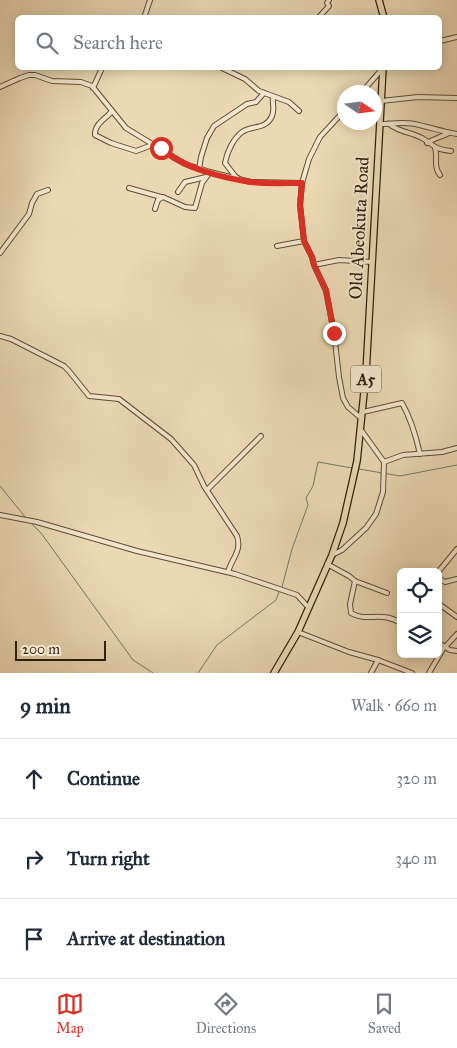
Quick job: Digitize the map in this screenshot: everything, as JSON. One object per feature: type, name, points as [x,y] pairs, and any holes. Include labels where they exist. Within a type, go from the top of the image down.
[{"type":"highway","points":[[378,0],[383,15]]},
{"type":"highway","name":"Old Abeokuta Road","points":[[382,85],[383,70]]},
{"type":"highway","name":"Old Abeokuta Road","points":[[274,673],[298,632],[332,555],[353,481],[363,412],[380,130]]},
{"type":"street","points":[[145,15],[150,0]]},
{"type":"street","points":[[321,15],[328,7],[327,3],[330,0]]},
{"type":"street","points":[[442,41],[457,37]]},
{"type":"street","points":[[93,88],[101,70]]},
{"type":"street","points":[[227,70],[264,93],[289,102],[299,111]]},
{"type":"street","points":[[368,85],[381,70]]},
{"type":"street","points":[[0,87],[20,78],[36,75],[52,81],[81,82],[93,88],[126,128],[155,144],[171,157],[199,169],[241,180],[261,183],[302,183]]},
{"type":"street","points":[[199,169],[200,157],[214,126],[247,104],[256,102],[264,93]]},
{"type":"street","points":[[241,180],[235,176],[225,163],[227,154],[242,132],[264,126],[271,118],[274,111],[272,97]]},
{"type":"street","points":[[382,100],[418,97],[457,98]]},
{"type":"street","points":[[112,112],[98,124],[95,135],[111,143],[136,151],[155,144]]},
{"type":"street","points":[[337,119],[320,137],[309,159],[302,183],[300,205],[304,241],[326,290],[343,398],[348,407],[362,419]]},
{"type":"street","points":[[382,124],[418,124],[457,134]]},
{"type":"street","points":[[389,124],[397,130],[422,138],[435,148],[451,151]]},
{"type":"street","points":[[427,143],[449,133]]},
{"type":"street","points":[[435,148],[437,155],[435,165],[440,175]]},
{"type":"street","points":[[129,188],[174,201],[186,207],[195,208],[200,190],[210,172]]},
{"type":"street","points":[[178,192],[185,182],[206,177]]},
{"type":"street","points":[[0,253],[29,214],[37,194],[48,190]]},
{"type":"street","points":[[155,209],[161,197]]},
{"type":"street","points":[[277,246],[304,241]]},
{"type":"street","points":[[314,265],[338,260],[372,262]]},
{"type":"street","points":[[0,336],[11,339],[64,366],[89,396],[120,399],[171,439],[194,466],[237,536],[239,543],[238,551],[228,572]]},
{"type":"street","points":[[363,412],[402,403],[413,427],[420,454]]},
{"type":"street","points":[[332,555],[342,550],[366,528],[376,514],[383,492],[384,462],[361,430]]},
{"type":"street","points":[[207,490],[261,436]]},
{"type":"street","points":[[384,462],[402,455],[442,452],[457,448]]},
{"type":"street","points":[[0,515],[37,522],[137,551],[228,572],[297,595],[309,608]]},
{"type":"street","points":[[441,568],[457,549]]},
{"type":"street","points":[[327,564],[355,581],[387,592]]},
{"type":"street","points":[[442,580],[445,582],[457,579]]},
{"type":"street","points":[[355,581],[350,604],[351,613],[359,616],[383,616],[397,619]]},
{"type":"street","points":[[442,606],[457,617]]},
{"type":"street","points":[[298,632],[349,652],[378,660],[412,673]]},
{"type":"street","points":[[442,645],[457,634]]},
{"type":"street","points":[[442,645],[457,651]]},
{"type":"street","points":[[429,673],[438,658]]},
{"type":"street","points":[[371,673],[378,660]]},
{"type":"waterway","points":[[282,587],[292,549],[308,505],[306,498],[313,486],[318,462],[352,468]]},
{"type":"waterway","points":[[359,469],[400,476],[457,465]]},
{"type":"waterway","points":[[0,486],[26,518]]},
{"type":"waterway","points":[[31,523],[41,533],[133,660],[153,673]]},
{"type":"waterway","points":[[198,673],[217,645],[276,600],[279,592]]},
{"type":"route","points":[[161,148],[171,157],[185,164],[234,178],[261,183],[302,183],[300,205],[304,241],[326,290],[334,333]]}]
